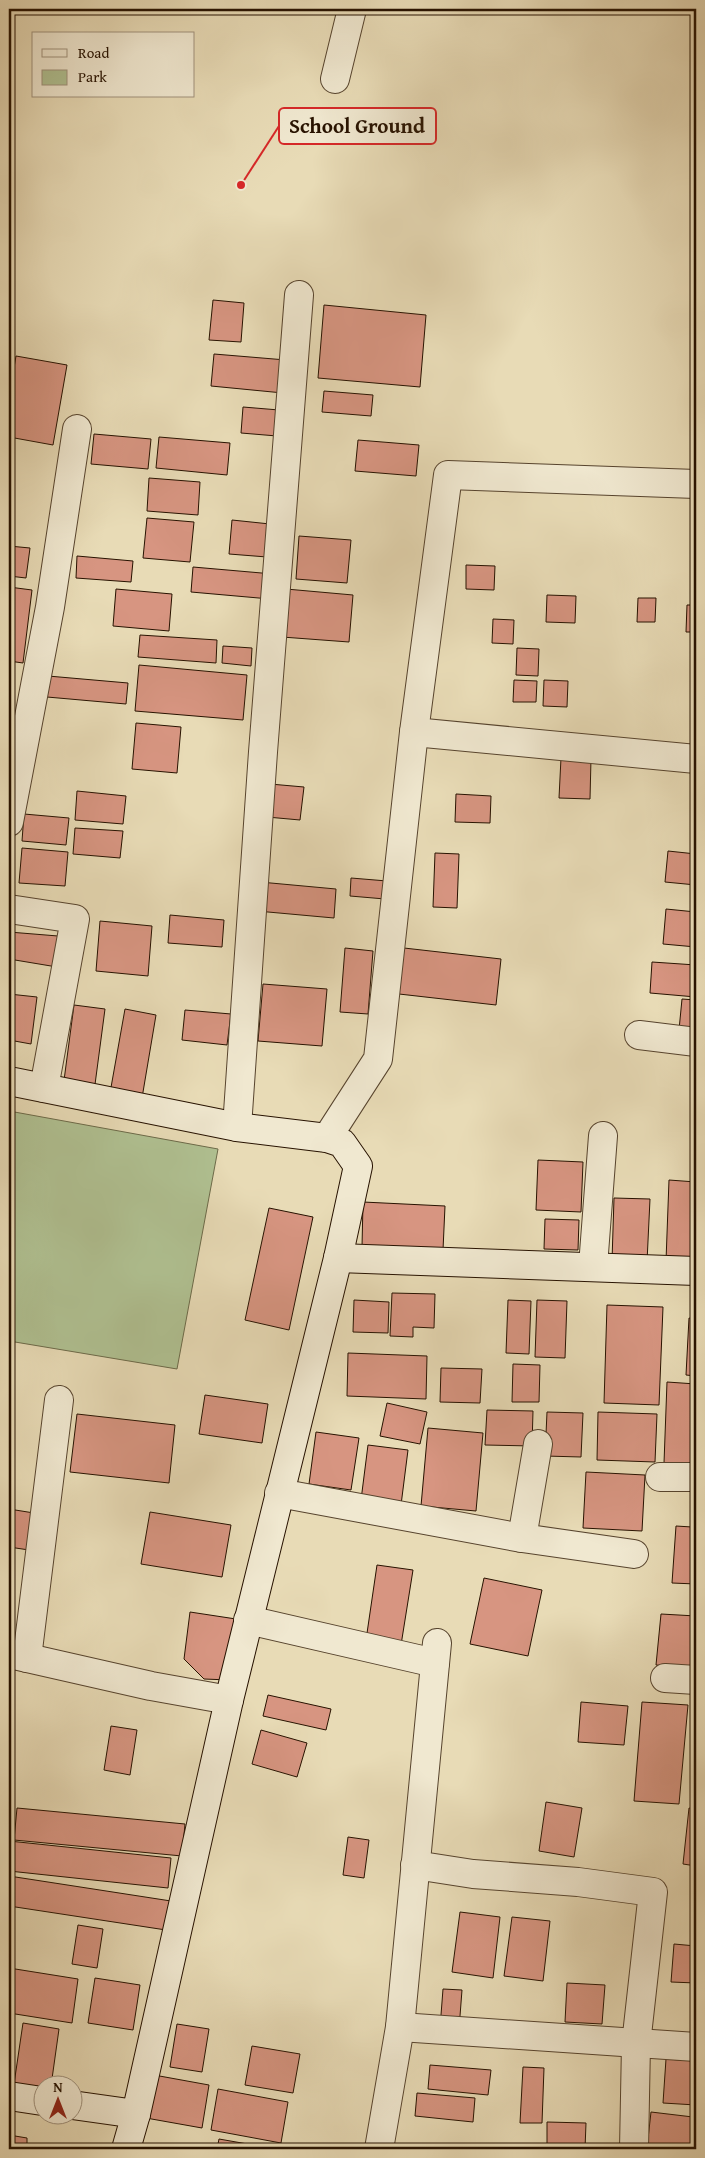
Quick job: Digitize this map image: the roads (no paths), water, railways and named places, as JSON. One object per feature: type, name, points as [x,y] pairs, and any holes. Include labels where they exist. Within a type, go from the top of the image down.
[{"type":"street","points":[[335,80],[352,9]]},
{"type":"street","points":[[237,1127],[263,762],[300,295]]},
{"type":"street","points":[[9,822],[50,607],[77,428]]},
{"type":"street","points":[[327,1138],[378,1059],[414,732],[448,475],[696,484]]},
{"type":"street","points":[[414,732],[696,759]]},
{"type":"street","points":[[9,909],[75,919],[44,1088]]},
{"type":"street","points":[[639,1035],[696,1042]]},
{"type":"street","points":[[9,1081],[237,1127],[327,1138],[342,1143],[358,1166],[338,1258],[229,1700],[136,2114],[126,2149]]},
{"type":"street","points":[[593,1266],[603,1136]]},
{"type":"street","points":[[338,1258],[696,1271]]},
{"type":"street","points":[[59,1400],[18,1656],[151,1686],[229,1700]]},
{"type":"street","points":[[522,1538],[538,1444]]},
{"type":"street","points":[[660,1477],[696,1477]]},
{"type":"street","points":[[279,1493],[522,1538],[634,1554]]},
{"type":"street","points":[[248,1620],[436,1653],[400,2027],[379,2149]]},
{"type":"street","points":[[665,1678],[696,1680]]},
{"type":"street","points":[[415,1865],[473,1874],[578,1882],[653,1892],[636,2044],[634,2149]]},
{"type":"street","points":[[400,2027],[696,2047]]},
{"type":"street","points":[[9,2096],[32,2099]]},
{"type":"street","points":[[82,2106],[136,2114]]},
{"type":"place","name":"School Ground","points":[[241,185]]}]
